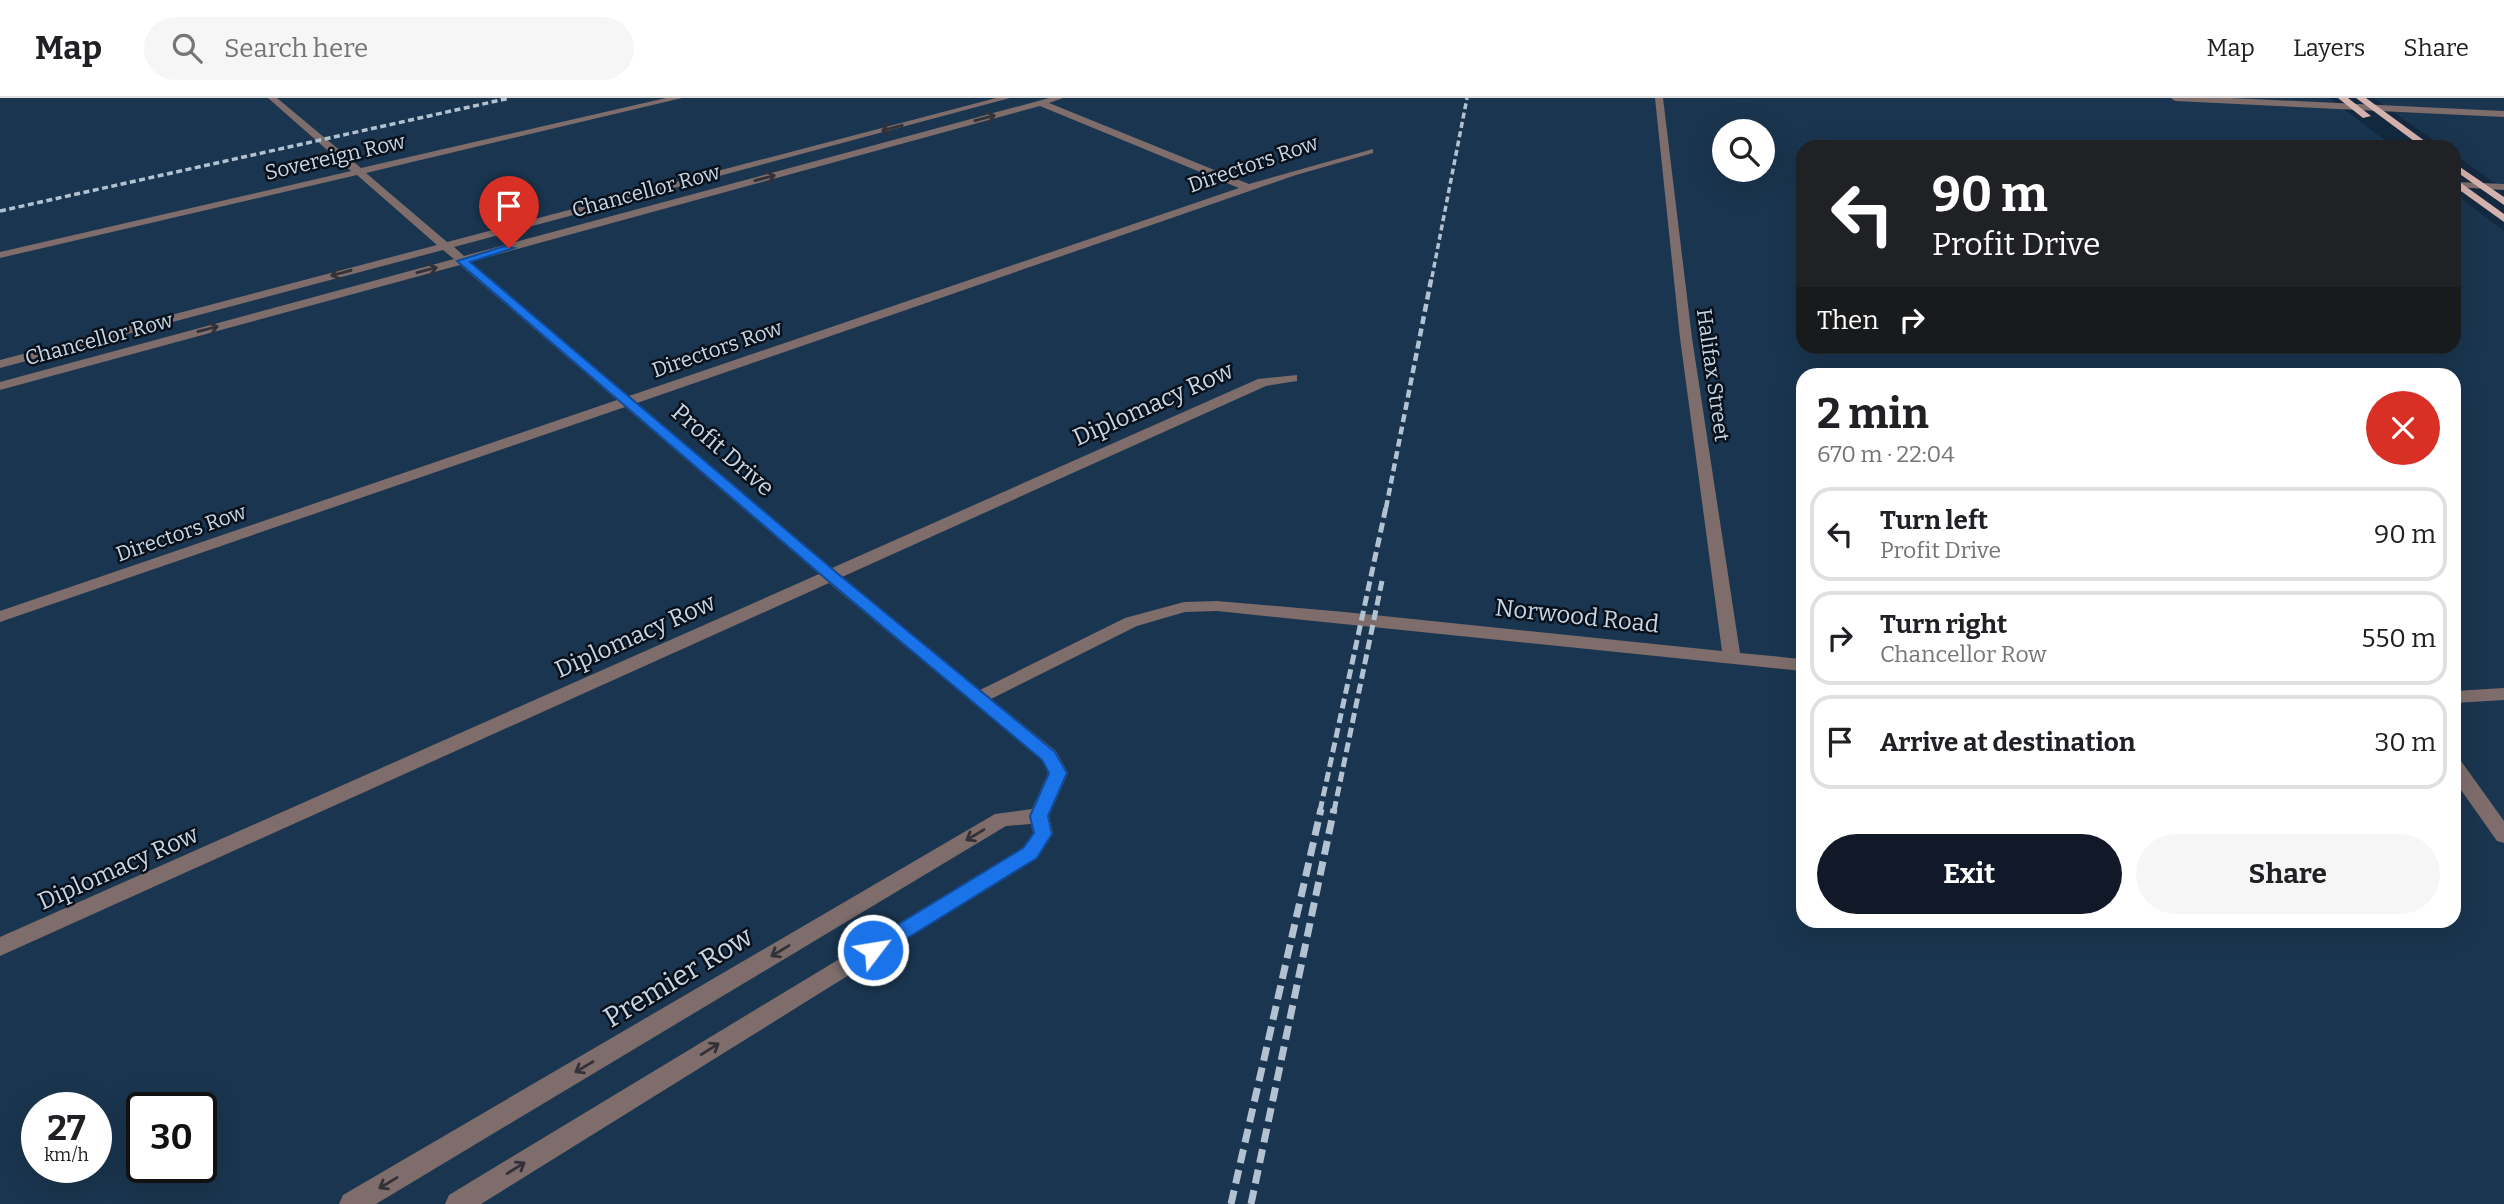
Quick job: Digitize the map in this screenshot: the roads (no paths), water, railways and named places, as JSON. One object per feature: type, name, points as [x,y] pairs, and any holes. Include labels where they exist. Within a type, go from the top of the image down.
[{"type":"main road","points":[[2343,98],[2357,102],[2400,140]]},
{"type":"main road","points":[[2373,107],[2417,140]]},
{"type":"main road","points":[[2461,171],[2504,202]]},
{"type":"main road","points":[[2461,187],[2504,219]]},
{"type":"main road","points":[[2488,207],[2504,208]]},
{"type":"street","name":"Profit Drive","points":[[272,98],[831,576],[1049,756],[1058,773],[1039,816]]},
{"type":"street","name":"Sovereign Row","points":[[0,255],[678,98]]},
{"type":"street","name":"Chancellor Row","points":[[0,364],[1006,98]]},
{"type":"street","points":[[1027,98],[1249,188]]},
{"type":"street","name":"Chancellor Row","points":[[0,386],[1059,98]]},
{"type":"street","name":"Halifax Street","points":[[1659,98],[1686,338],[1732,657]]},
{"type":"street","points":[[2175,98],[2357,102],[2373,107],[2504,114]]},
{"type":"street","name":"Directors Row","points":[[0,617],[1346,155],[1370,151]]},
{"type":"street","points":[[2461,184],[2504,187]]},
{"type":"street","name":"Diplomacy Row","points":[[0,947],[1263,382],[1292,378]]},
{"type":"street","name":"Norwood Road","points":[[978,698],[1131,622],[1166,611],[1217,606],[1796,664]]},
{"type":"street","points":[[2461,697],[2504,694]]},
{"type":"street","points":[[2461,776],[2504,836]]},
{"type":"street","points":[[458,1204],[1030,853],[1043,834],[1039,816]]},
{"type":"street","name":"Premier Row","points":[[352,1204],[1002,819],[1039,816]]},
{"type":"railway","points":[[0,211],[510,98]]},
{"type":"railway","points":[[1432,277],[1467,98]]},
{"type":"railway","points":[[1386,508],[1432,275]]},
{"type":"railway","points":[[1320,811],[1386,507]]},
{"type":"railway","points":[[1334,811],[1382,581]]},
{"type":"railway","points":[[1231,1204],[1321,809]]},
{"type":"railway","points":[[1251,1204],[1334,809]]}]
